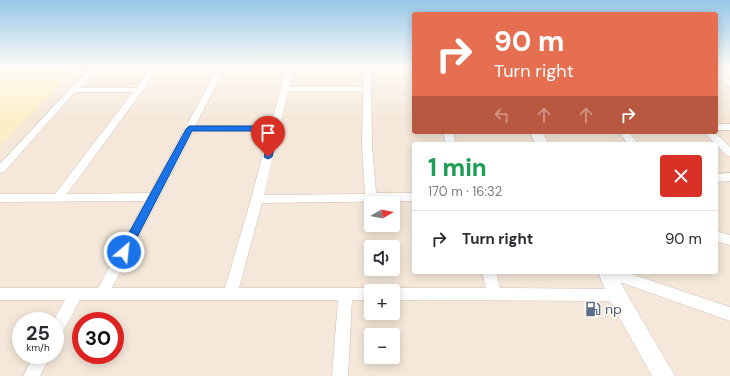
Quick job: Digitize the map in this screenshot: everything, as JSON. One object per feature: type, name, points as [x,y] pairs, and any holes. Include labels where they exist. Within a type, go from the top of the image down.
[{"type":"street","points":[[0,170],[78,85]]},
{"type":"street","points":[[58,198],[143,85]]},
{"type":"street","points":[[102,294],[213,85]]},
{"type":"street","points":[[230,294],[287,85]]},
{"type":"street","points":[[367,85],[367,145],[371,196]]},
{"type":"street","points":[[286,89],[367,89]]},
{"type":"street","points":[[73,90],[139,90]]},
{"type":"street","points":[[718,127],[730,127]]},
{"type":"street","points":[[189,129],[276,128]]},
{"type":"street","points":[[711,134],[730,153]]},
{"type":"street","points":[[718,178],[730,177]]},
{"type":"street","points":[[257,199],[364,196]]},
{"type":"street","points":[[0,198],[153,197]]},
{"type":"street","points":[[400,197],[412,197]]},
{"type":"street","points":[[718,237],[730,240]]},
{"type":"street","points":[[490,274],[495,295]]},
{"type":"street","points":[[609,274],[617,295],[664,376]]},
{"type":"street","points":[[614,274],[730,314]]},
{"type":"street","points":[[0,294],[364,294]]},
{"type":"street","points":[[64,316],[76,294]]},
{"type":"street","points":[[340,376],[345,294]]},
{"type":"street","points":[[400,294],[617,295]]},
{"type":"street","points":[[31,376],[38,364]]},
{"type":"shaded area","points":[[0,85],[412,85],[412,134],[718,134],[718,85],[730,85],[730,376],[0,376]]},
{"type":"sand","points":[[0,85],[60,85],[0,147]]},
{"type":"place","name":"np","points":[[593,309]]},
{"type":"route","points":[[124,252],[189,129],[276,128],[268,157]]}]
